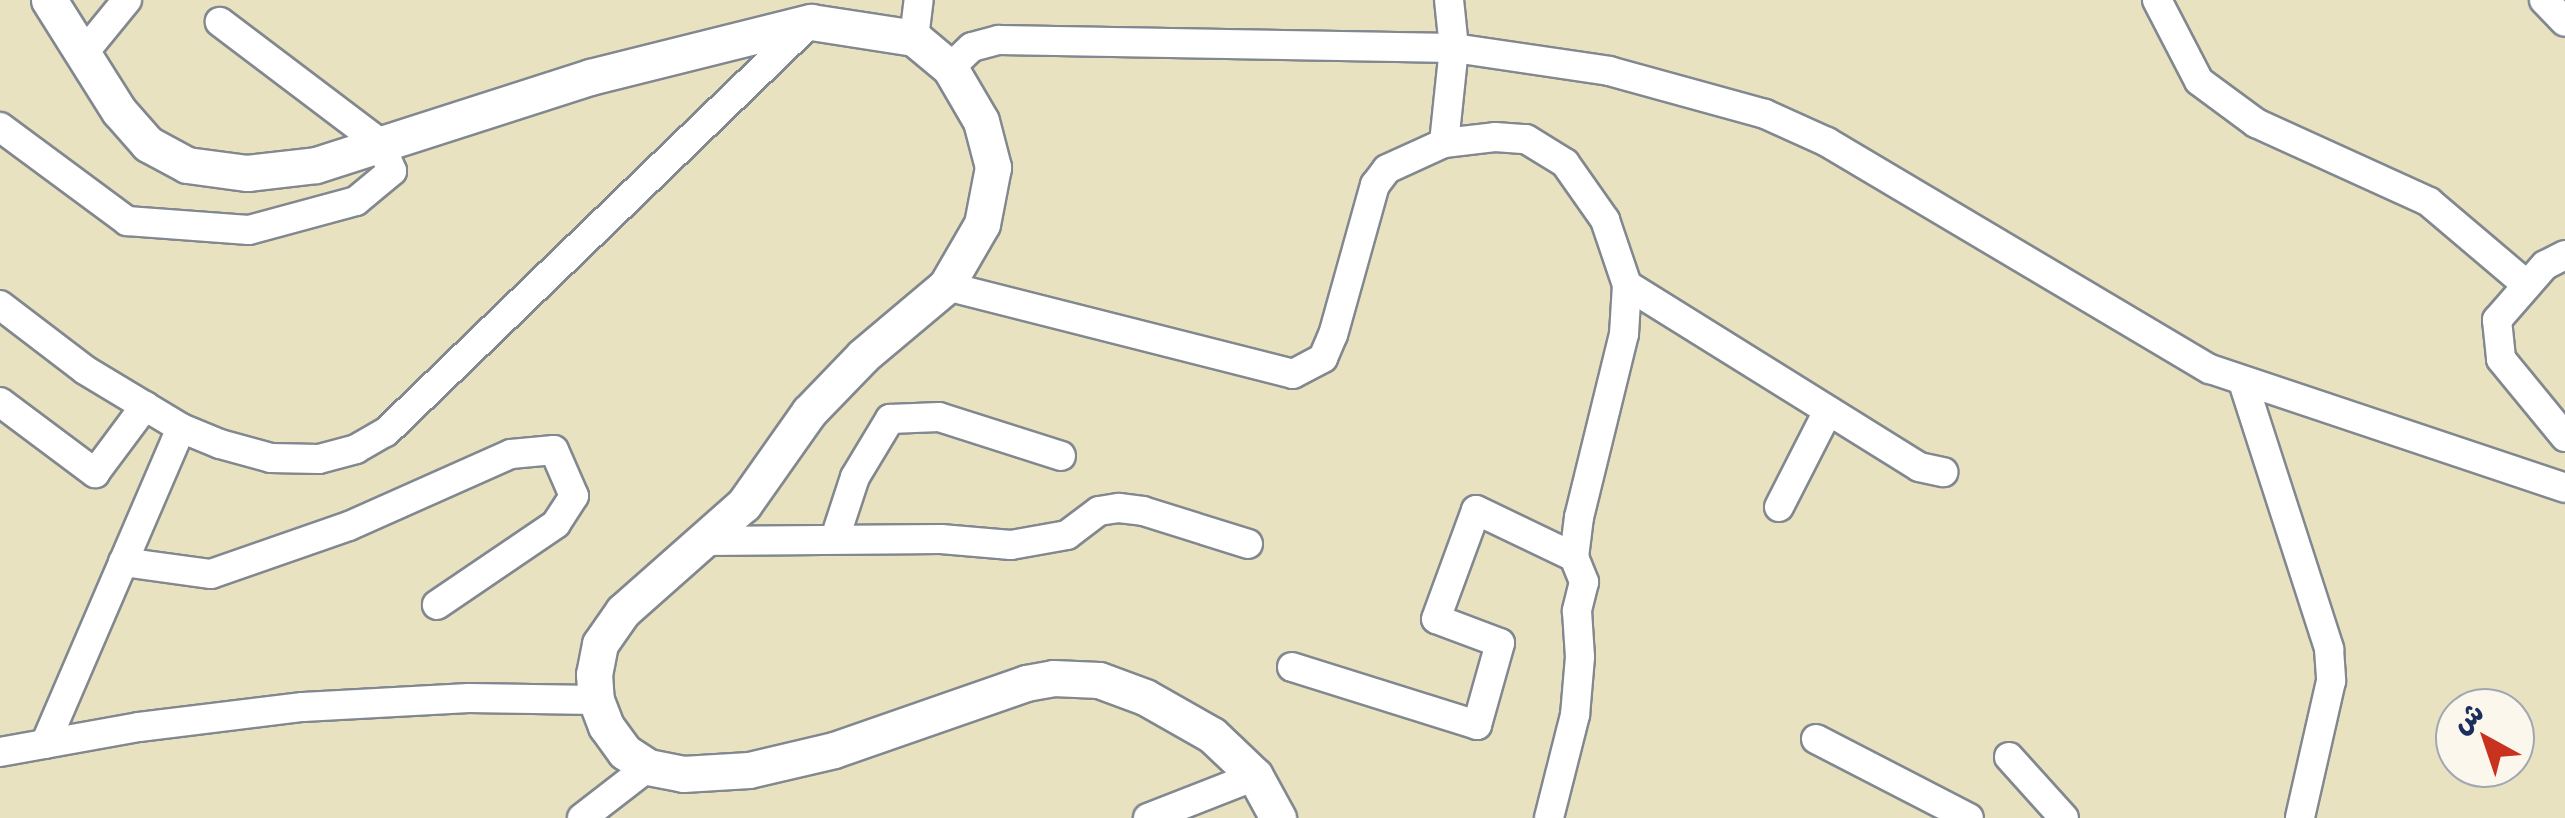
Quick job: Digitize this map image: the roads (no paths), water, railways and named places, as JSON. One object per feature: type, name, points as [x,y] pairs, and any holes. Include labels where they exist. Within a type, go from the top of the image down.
[{"type":"main road","points":[[49,0],[82,55],[148,144],[187,164],[247,172],[298,167],[590,77],[811,22],[914,38],[950,68],[980,121],[993,167],[982,224],[946,286],[863,356],[809,412],[744,504],[624,611],[600,644],[594,674],[596,700],[606,726],[625,752],[648,766],[683,774],[748,770],[834,750],[1052,678],[1099,680],[1145,696],[1212,735],[1256,776],[1278,818]]},
{"type":"street","points":[[82,55],[127,0]]},
{"type":"street","points":[[914,38],[919,0]]},
{"type":"street","points":[[1444,143],[1454,48],[1449,0]]},
{"type":"street","points":[[2158,0],[2199,81],[2256,123],[2428,202],[2527,285]]},
{"type":"street","points":[[2544,0],[2565,22]]},
{"type":"street","points":[[0,128],[128,221],[249,230],[356,202],[392,171],[380,143],[220,22]]},
{"type":"street","points":[[0,305],[86,370],[181,428],[270,458],[319,459],[356,449],[386,432],[811,22]]},
{"type":"street","points":[[950,68],[972,47],[999,40],[1454,48],[1609,71],[1765,114],[1827,142],[2167,346],[2243,382],[2565,488]]},
{"type":"street","points":[[946,286],[1293,374],[1323,358],[1375,186],[1387,169],[1444,143],[1494,137],[1526,139],[1546,147],[1565,163],[1605,220],[1627,285],[1624,334],[1579,517],[1574,557],[1584,582],[1577,611],[1580,657],[1574,716],[1549,818]]},
{"type":"street","points":[[2565,255],[2545,265],[2496,320],[2501,359],[2565,438]]},
{"type":"street","points":[[1627,285],[1918,467],[1943,472]]},
{"type":"street","points":[[2243,382],[2330,649],[2331,681],[2300,818]]},
{"type":"street","points":[[0,402],[95,473],[145,406]]},
{"type":"street","points":[[1779,507],[1828,411]]},
{"type":"street","points":[[835,538],[855,477],[890,419],[939,417],[1062,456]]},
{"type":"street","points":[[45,744],[181,428]]},
{"type":"street","points":[[124,562],[211,574],[349,526],[510,454],[554,450],[574,496],[556,524],[437,604]]},
{"type":"street","points":[[704,541],[941,538],[1011,545],[1066,535],[1099,511],[1119,508],[1143,511],[1248,544]]},
{"type":"street","points":[[1292,667],[1477,725],[1500,643],[1436,620],[1476,510],[1574,557]]},
{"type":"street","points":[[0,752],[303,707],[470,698],[596,700]]},
{"type":"street","points":[[1816,739],[1969,818]]},
{"type":"street","points":[[2009,757],[2064,818]]},
{"type":"street","points":[[582,818],[648,766]]},
{"type":"street","points":[[1148,818],[1256,776]]}]
